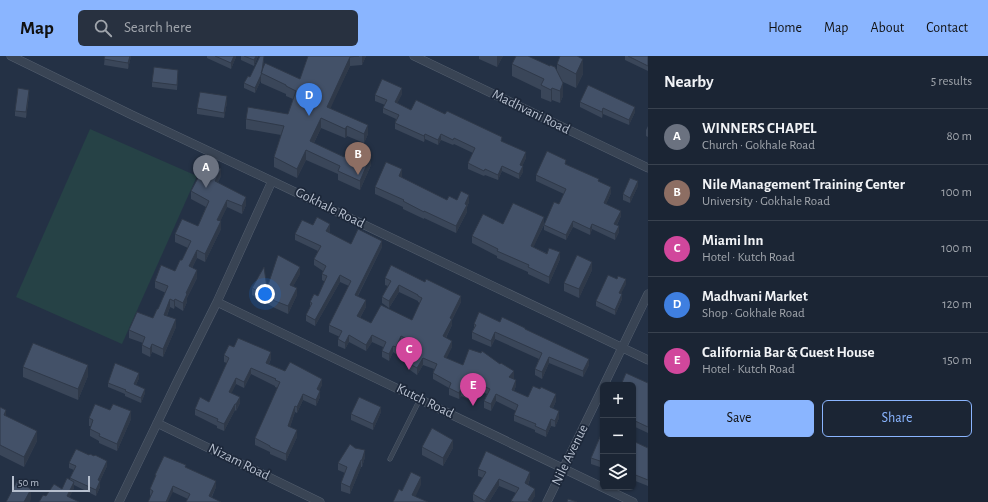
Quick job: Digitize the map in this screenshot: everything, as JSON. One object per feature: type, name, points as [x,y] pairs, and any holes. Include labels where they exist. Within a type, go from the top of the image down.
[{"type":"street","name":"Gokhale Road","points":[[11,56],[648,360]]},
{"type":"street","name":"Madhvani Road","points":[[414,56],[648,168]]},
{"type":"street","points":[[120,502],[217,302],[272,181]]},
{"type":"street","name":"Nile Avenue","points":[[605,382],[648,294]]},
{"type":"street","name":"Kutch Road","points":[[217,302],[633,502]]},
{"type":"street","name":"Nile Avenue","points":[[547,502],[600,392]]},
{"type":"street","name":"Nizam Road","points":[[158,423],[320,502]]},
{"type":"lane","points":[[390,459],[420,399]]},
{"type":"green space","points":[[90,129],[197,176],[122,344],[16,297]]},
{"type":"building","points":[[105,56],[130,56],[128,63],[104,59]]},
{"type":"building","points":[[215,56],[234,56],[231,63]]},
{"type":"building","points":[[244,56],[256,56],[254,60]]},
{"type":"building","points":[[260,56],[264,56],[262,71],[255,88],[244,83],[248,76],[250,77]]},
{"type":"building","points":[[308,56],[359,56],[350,57],[327,107],[368,125],[364,134],[347,126],[345,129],[321,118],[310,141],[344,157],[350,145],[371,155],[360,181],[338,171],[340,166],[306,150],[297,169],[274,157],[284,126],[246,119],[248,107],[288,114],[296,91],[261,73],[265,63],[300,79]]},
{"type":"building","points":[[516,56],[528,56],[555,67],[563,83],[560,91],[552,88],[551,90],[541,85],[544,79],[512,64]]},
{"type":"building","points":[[560,56],[577,56],[583,59],[576,74],[557,64]]},
{"type":"building","points":[[628,56],[648,56],[648,66]]},
{"type":"building","points":[[154,67],[178,70],[177,85],[152,82]]},
{"type":"building","points":[[382,79],[402,88],[395,102],[411,110],[416,100],[445,114],[447,111],[502,137],[501,141],[526,152],[520,165],[523,166],[519,174],[502,166],[498,175],[485,169],[484,171],[468,163],[475,148],[454,138],[453,140],[441,134],[438,140],[425,134],[424,136],[395,123],[399,115],[383,108],[387,100],[375,95]]},
{"type":"building","points":[[588,85],[635,107],[629,120],[603,108],[602,112],[580,102]]},
{"type":"building","points":[[18,88],[29,90],[26,112],[15,111]]},
{"type":"building","points":[[200,92],[227,96],[224,113],[197,108]]},
{"type":"building","points":[[547,151],[566,160],[565,164],[599,179],[598,181],[611,187],[604,203],[621,211],[614,224],[619,226],[615,234],[592,224],[590,229],[573,221],[566,235],[544,225],[554,202],[559,204],[566,189],[536,175]]},
{"type":"building","points":[[207,161],[221,169],[215,181],[246,197],[242,206],[227,200],[217,220],[221,221],[205,254],[197,250],[189,266],[197,270],[183,303],[175,299],[174,301],[170,299],[164,315],[176,319],[163,349],[152,344],[150,349],[142,345],[145,337],[129,330],[137,312],[153,318],[158,309],[168,286],[155,281],[161,265],[175,271],[180,260],[182,260],[191,241],[175,234],[182,219],[198,226],[209,201],[191,191]]},
{"type":"building","points":[[386,162],[402,169],[399,176],[447,200],[449,196],[457,200],[461,191],[469,195],[465,204],[467,205],[456,226],[424,212],[403,201],[404,200],[375,187]]},
{"type":"building","points":[[630,178],[638,181],[630,198],[623,194]]},
{"type":"building","points":[[513,203],[544,217],[531,246],[547,254],[549,248],[560,252],[549,277],[528,267],[529,265],[497,251],[498,249],[472,236],[483,214],[503,224]]},
{"type":"building","points":[[317,217],[330,224],[326,231],[351,244],[358,229],[382,241],[355,295],[366,300],[357,316],[371,323],[381,305],[412,320],[422,298],[399,285],[389,301],[382,297],[391,281],[385,278],[391,265],[425,282],[426,279],[461,296],[450,318],[452,319],[443,336],[452,341],[444,357],[463,365],[469,349],[481,353],[482,351],[500,364],[501,363],[514,371],[509,377],[516,380],[512,390],[528,397],[533,386],[540,389],[541,387],[556,394],[550,407],[559,411],[555,421],[551,419],[546,431],[535,426],[536,424],[514,415],[518,405],[496,394],[491,404],[484,401],[490,389],[475,382],[470,394],[461,389],[459,393],[449,388],[451,383],[433,373],[437,364],[423,358],[417,368],[410,364],[415,355],[412,353],[417,344],[401,336],[396,347],[393,346],[389,354],[382,351],[386,342],[372,335],[366,345],[349,335],[345,343],[338,339],[342,331],[329,325],[351,281],[340,275],[315,320],[306,315],[312,303],[310,302],[314,294],[318,296],[327,276],[322,274],[326,266],[314,259],[321,246],[295,234],[302,220],[313,225]]},
{"type":"building","points":[[278,255],[300,267],[290,285],[297,288],[288,306],[275,301],[252,288],[264,267],[267,288]]},
{"type":"building","points":[[577,255],[592,262],[579,289],[564,283]]},
{"type":"building","points":[[608,275],[617,279],[618,276],[626,279],[619,293],[622,294],[615,310],[596,301]]},
{"type":"building","points":[[479,312],[500,322],[502,317],[589,359],[583,371],[549,357],[542,372],[535,369],[542,353],[495,332],[491,341],[472,332],[476,325],[474,324]]},
{"type":"building","points":[[238,338],[271,352],[266,363],[285,371],[290,362],[322,379],[317,389],[320,391],[316,400],[303,394],[297,407],[295,406],[288,426],[297,430],[286,454],[255,438],[280,382],[275,380],[276,379],[251,368],[244,382],[236,378],[229,392],[240,397],[224,424],[217,421],[218,419],[195,409],[200,397],[209,402],[229,358],[224,355],[229,345],[234,347]]},
{"type":"building","points":[[33,343],[88,365],[78,389],[23,367]]},
{"type":"building","points":[[115,363],[139,373],[134,384],[145,389],[141,398],[108,383]]},
{"type":"building","points":[[626,373],[648,383],[648,427],[636,421],[636,382],[622,382]]},
{"type":"building","points":[[359,397],[381,407],[373,424],[351,414]]},
{"type":"building","points":[[95,404],[110,410],[113,404],[131,411],[117,444],[99,436],[100,434],[90,429],[93,420],[89,418]]},
{"type":"building","points":[[0,407],[6,410],[4,415],[37,431],[24,457],[0,445]]},
{"type":"building","points":[[432,428],[453,440],[443,458],[422,447]]},
{"type":"building","points":[[600,437],[600,461],[591,458]]},
{"type":"building","points":[[636,442],[648,448],[648,480],[636,475]]},
{"type":"building","points":[[350,444],[355,448],[365,450],[350,487],[341,483],[347,467],[338,463]]},
{"type":"building","points":[[76,449],[89,455],[95,455],[107,461],[98,480],[100,481],[96,490],[70,478],[76,466],[69,463]]},
{"type":"building","points":[[486,451],[530,472],[525,483],[535,489],[528,500],[531,501],[530,502],[511,501],[519,488],[499,479],[485,501],[473,494],[486,472],[478,469]]},
{"type":"building","points":[[164,456],[186,465],[185,467],[216,481],[209,496],[221,502],[186,502],[190,494],[173,486],[166,502],[148,502],[153,491],[150,489]]},
{"type":"building","points":[[411,472],[421,477],[412,495],[428,502],[393,502],[399,489],[402,491]]},
{"type":"building","points":[[67,478],[74,482],[67,496],[79,502],[39,502],[43,495],[46,496],[54,484],[62,489]]},
{"type":"building","points":[[17,481],[31,489],[24,502],[6,502]]},
{"type":"building","points":[[568,499],[577,502],[567,502]]},
{"type":"place","name":"Madhvani Market","points":[[309,116]]},
{"type":"place","name":"Nile Management Training Center","points":[[358,175]]},
{"type":"place","name":"WINNERS CHAPEL","points":[[206,188]]},
{"type":"place","name":"Miami Inn","points":[[409,370]]},
{"type":"place","name":"California Bar & Guest House","points":[[473,406]]}]
